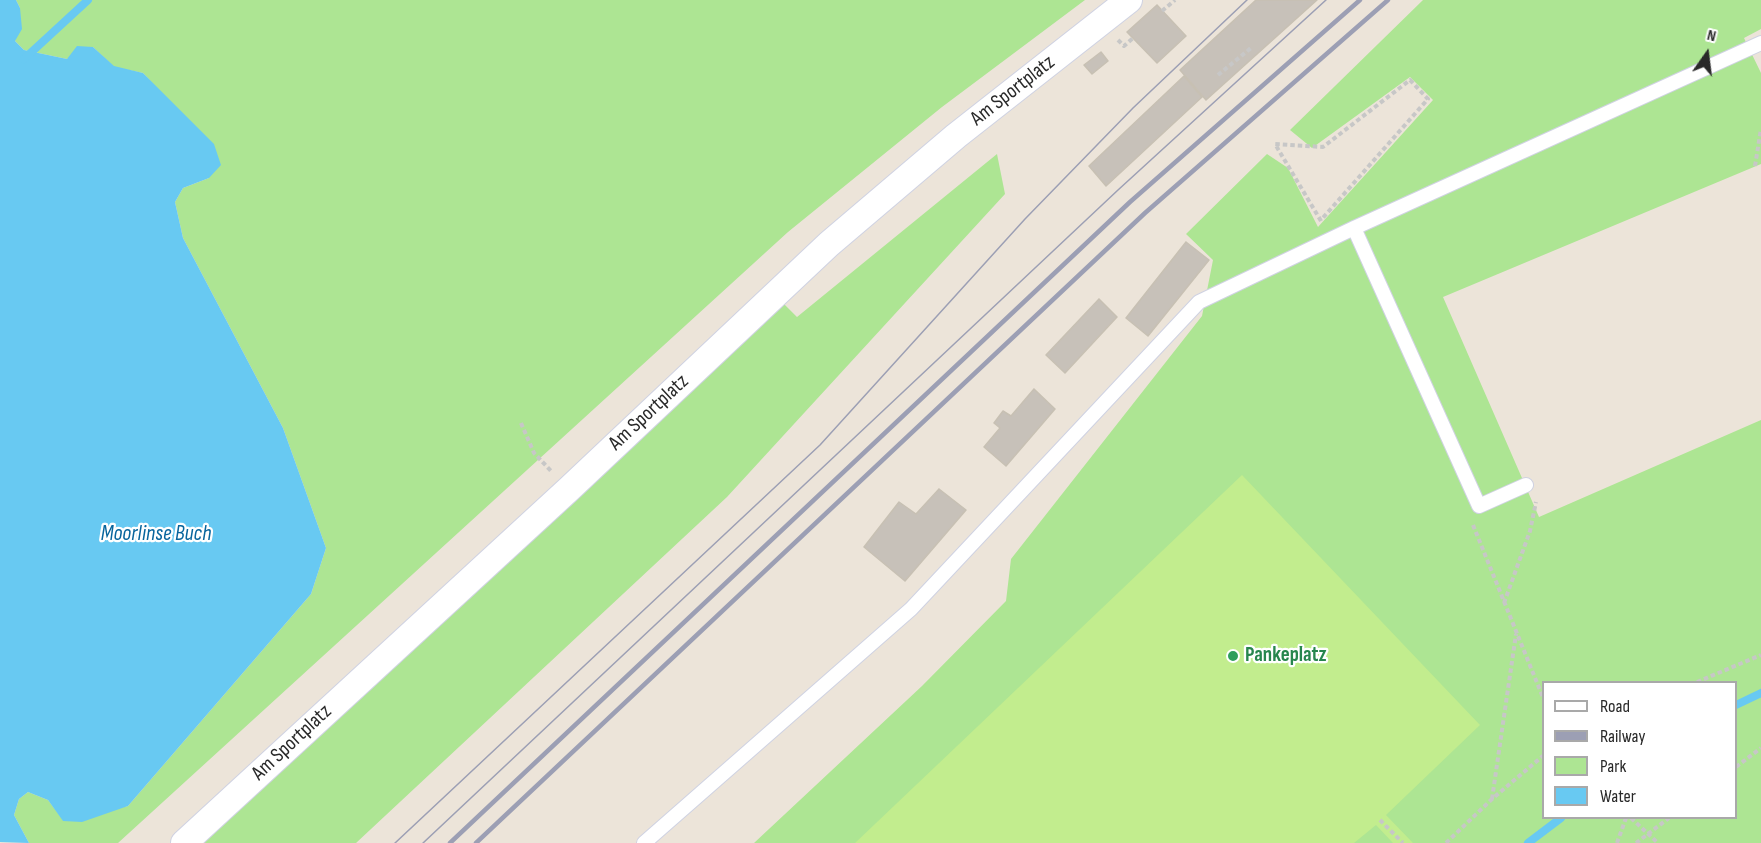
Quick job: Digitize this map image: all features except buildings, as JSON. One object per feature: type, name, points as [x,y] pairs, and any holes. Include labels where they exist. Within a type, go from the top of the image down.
[{"type":"street","name":"Am Sportplatz","points":[[184,843],[568,489],[829,244],[956,136],[1129,0]]},
{"type":"lane","points":[[644,843],[911,609],[1199,302],[1354,228],[1760,44]]},
{"type":"lane","points":[[1354,228],[1479,506],[1526,485]]},
{"type":"path","points":[[1162,11],[1175,0]]},
{"type":"path","points":[[1218,75],[1251,48]]},
{"type":"path","points":[[1321,221],[1428,99],[1410,80],[1323,147],[1275,144],[1321,221],[1354,228]]},
{"type":"path","points":[[1755,166],[1761,129]]},
{"type":"path","points":[[521,423],[534,453],[568,489]]},
{"type":"path","points":[[1503,604],[1530,531],[1537,499]]},
{"type":"path","points":[[1479,506],[1471,520],[1503,604],[1542,695]]},
{"type":"path","points":[[1492,798],[1516,634]]},
{"type":"path","points":[[1699,681],[1761,655]]},
{"type":"path","points":[[1737,766],[1761,748]]},
{"type":"path","points":[[1446,843],[1492,798],[1542,757]]},
{"type":"path","points":[[1617,843],[1626,819]]},
{"type":"path","points":[[1632,819],[1658,843]]},
{"type":"path","points":[[1636,843],[1668,819]]},
{"type":"path","points":[[1380,820],[1403,843]]},
{"type":"green space","points":[[16,0],[1085,0],[942,107],[788,232],[118,843],[29,843],[14,815],[19,799],[28,792],[48,800],[64,821],[128,806],[311,594],[326,548],[283,428],[183,238],[175,202],[183,188],[209,178],[157,88],[143,73],[114,67],[93,47],[67,59],[24,50],[15,41],[20,8]]},
{"type":"green space","points":[[1423,0],[1761,0],[1761,29],[1744,38],[1761,73],[1761,164],[1443,297],[1539,517],[1761,420],[1761,843],[754,843],[922,686],[1006,601],[1011,559],[1202,316],[1213,260],[1186,234],[1267,154],[1288,168],[1318,227],[1433,100],[1410,77],[1312,148],[1290,130]]},
{"type":"green space","points":[[997,154],[1005,194],[727,497],[356,843],[199,843],[783,303],[797,317]]},
{"type":"green space","name":"Pankeplatz","points":[[1242,475],[1480,725],[1386,815],[1413,843],[1393,843],[1376,825],[1354,843],[855,843]]},
{"type":"water","name":"Moorlinse Buch","points":[[0,0],[16,0],[20,8],[22,29],[15,41],[24,50],[67,59],[77,46],[93,47],[114,66],[143,73],[214,144],[221,165],[209,178],[183,188],[175,202],[183,238],[283,428],[326,548],[311,594],[128,806],[82,822],[63,821],[48,800],[28,792],[19,799],[14,815],[29,843],[0,842]]},
{"type":"waterway","points":[[24,59],[88,0]]},
{"type":"waterway","points":[[1737,705],[1761,693]]},
{"type":"waterway","points":[[1528,843],[1560,819]]},
{"type":"tram line","points":[[395,843],[820,445],[1025,219],[1133,108],[1247,0]]},
{"type":"tram line","points":[[423,843],[1118,190],[1326,0]]},
{"type":"railway","points":[[450,843],[1130,202],[1360,0]]},
{"type":"railway","points":[[476,843],[1145,213],[1388,0]]},
{"type":"place","name":"Pankeplatz","points":[[1233,656]]}]
